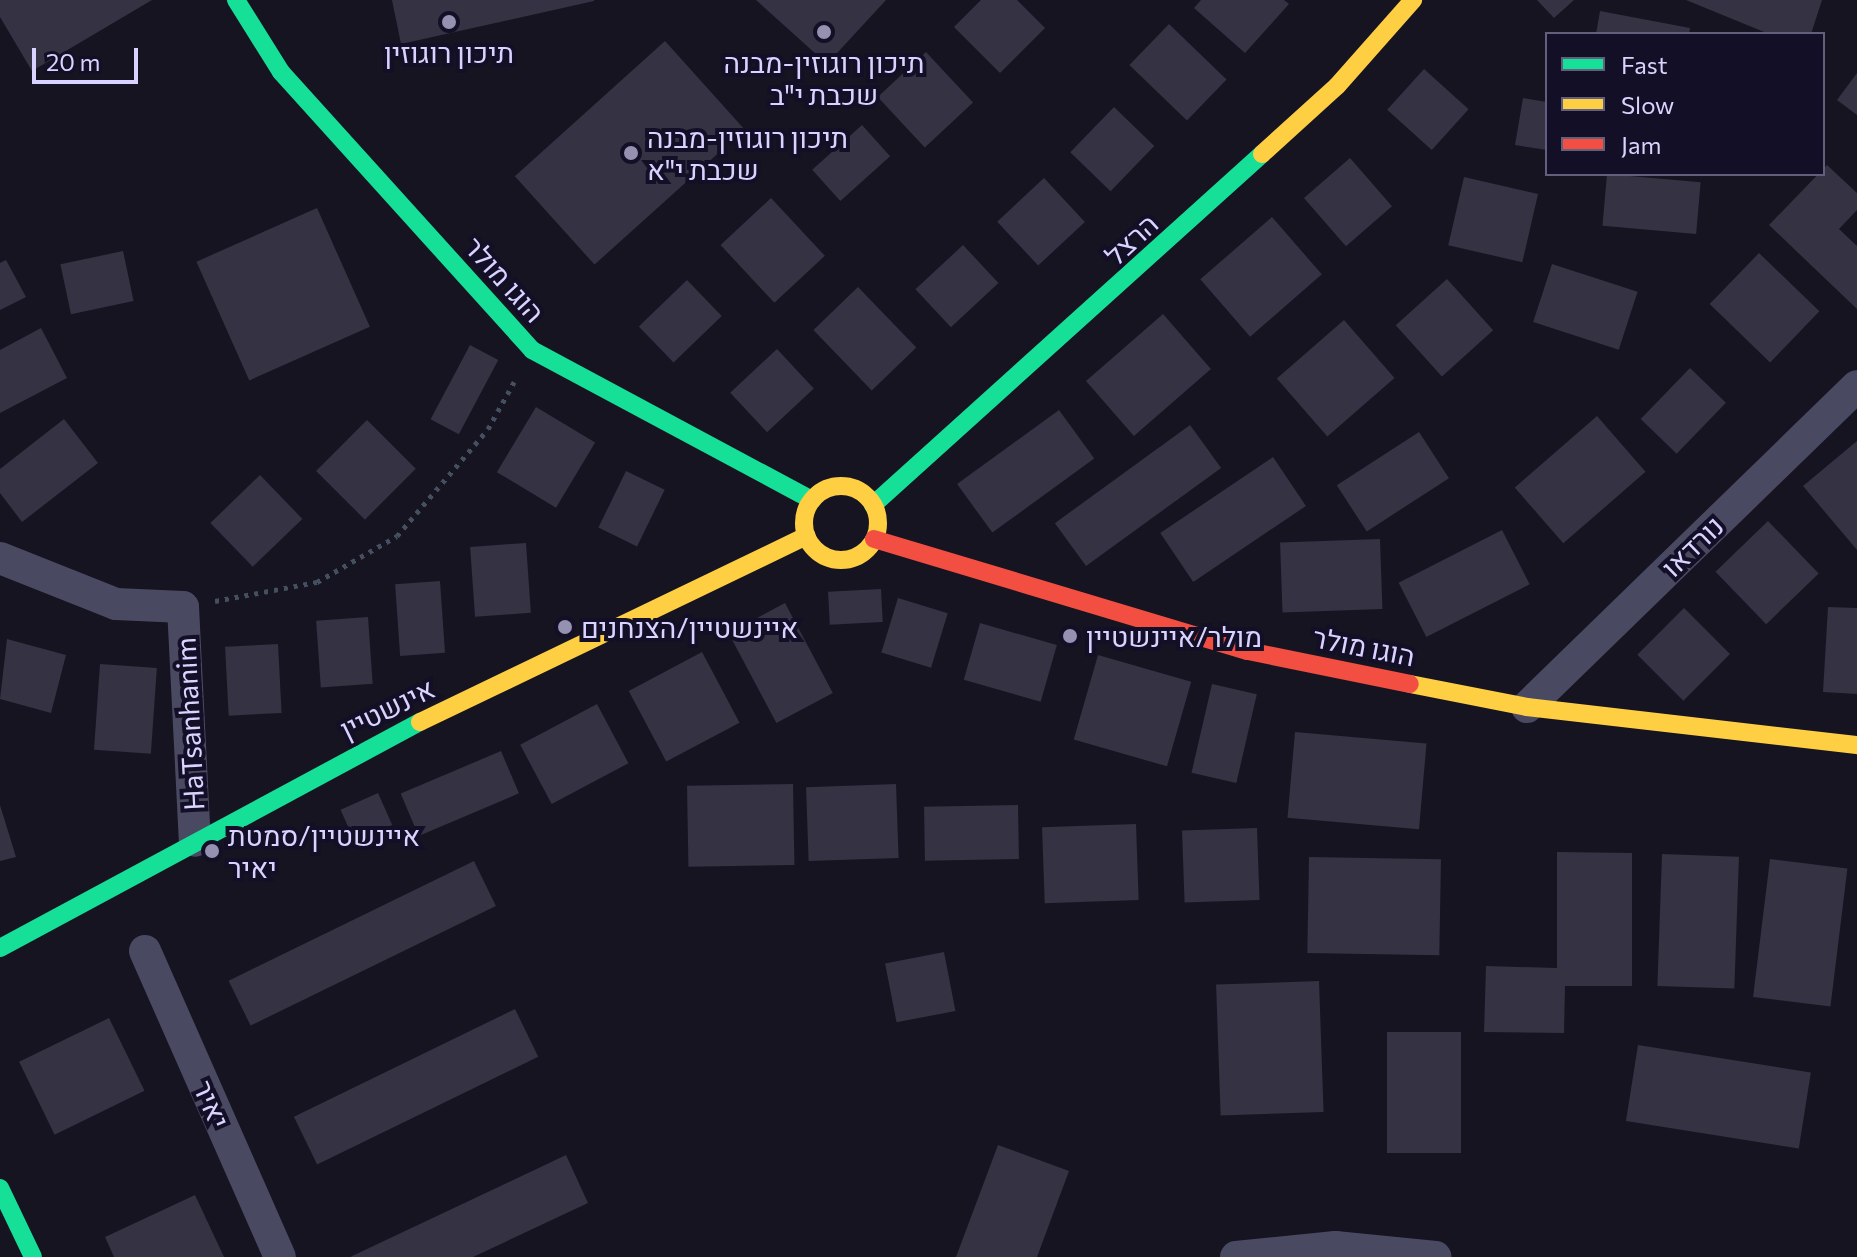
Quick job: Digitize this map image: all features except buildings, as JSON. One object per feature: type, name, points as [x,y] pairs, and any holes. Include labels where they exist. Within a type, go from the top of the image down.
[{"type":"street","name":"הוגו מולר","points":[[236,0],[281,72],[532,350],[812,500]]},
{"type":"street","name":"הרצל","points":[[873,505],[1337,86],[1413,0]]},
{"type":"street","name":"נורדאו","points":[[1527,707],[1857,386]]},
{"type":"street","points":[[840,486],[863,492],[873,505],[874,539],[861,554],[838,560],[816,551],[807,536],[804,516],[812,500],[840,486]]},
{"type":"street","name":"אינשטיין","points":[[0,948],[362,750],[807,536]]},
{"type":"street","name":"הוגו מולר","points":[[874,539],[1248,651],[1527,707],[1857,745]]},
{"type":"street","name":"HaTsanhanim","points":[[0,558],[116,604],[183,607],[195,841]]},
{"type":"street","name":"יאיר","points":[[145,951],[280,1257]]},
{"type":"street","points":[[0,1188],[33,1257]]},
{"type":"street","points":[[1236,1257],[1335,1247],[1436,1257]]},
{"type":"path","points":[[183,607],[317,582],[397,536],[488,429],[532,350]]},
{"type":"traffic: fast","points":[[236,0],[281,72],[532,350],[812,500]]},
{"type":"traffic: fast","points":[[873,505],[1262,154]]},
{"type":"traffic: fast","points":[[0,948],[420,722]]},
{"type":"traffic: fast","points":[[0,1188],[33,1257]]},
{"type":"traffic: slow","points":[[1262,154],[1337,86],[1413,0]]},
{"type":"traffic: slow","points":[[841,486],[862,492],[872,502],[878,523],[872,544],[862,554],[841,560],[820,554],[810,544],[804,523],[810,502],[820,492],[841,486]]},
{"type":"traffic: slow","points":[[420,722],[807,536]]},
{"type":"traffic: slow","points":[[1410,684],[1527,707],[1857,745]]},
{"type":"traffic: jam","points":[[874,539],[1248,651],[1410,684]]},
{"type":"place","name":"תיכון רוגוזין","points":[[449,22]]},
{"type":"place","name":"תיכון רוגוזין-מבנה שכבת י\"ב","points":[[824,32]]},
{"type":"place","name":"תיכון רוגוזין-מבנה שכבת י\"א","points":[[631,153]]},
{"type":"place","name":"איינשטיין/הצנחנים","points":[[565,627]]},
{"type":"place","name":"מולר/איינשטיין","points":[[1070,636]]},
{"type":"place","name":"איינשטיין/סמטת יאיר","points":[[212,851]]}]
